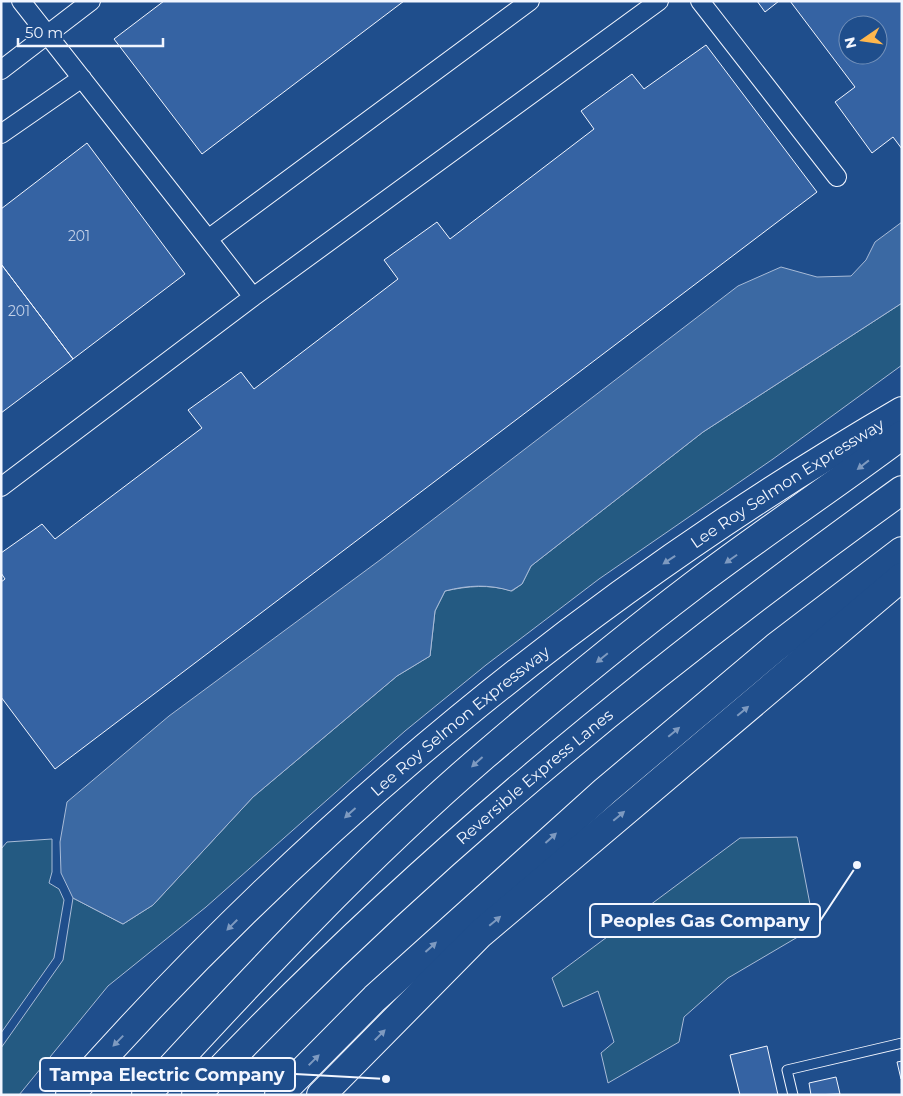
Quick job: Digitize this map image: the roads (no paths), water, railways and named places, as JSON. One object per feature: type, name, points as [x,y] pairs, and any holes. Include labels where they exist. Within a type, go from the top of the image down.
[{"type":"highway","name":"Lee Roy Selmon Expressway","points":[[70,1095],[166,991],[282,875],[458,719],[646,576],[759,498],[902,411]]},
{"type":"highway","points":[[146,1095],[262,969],[326,903],[392,839],[484,756],[694,585],[846,478],[902,435]]},
{"type":"highway","name":"Reversible Express Lanes","points":[[196,1095],[364,926],[500,804],[661,671],[744,606],[902,490]]},
{"type":"highway","points":[[279,1095],[375,998],[605,791],[776,647],[902,552]]},
{"type":"highway","points":[[321,1095],[480,934],[902,577]]},
{"type":"street","points":[[21,1],[253,297]]},
{"type":"street","points":[[1,70],[91,1]]},
{"type":"street","points":[[208,239],[530,1]]},
{"type":"street","points":[[1,487],[253,297],[658,1]]},
{"type":"street","points":[[700,1],[838,177]]},
{"type":"street","points":[[1,134],[82,78]]},
{"type":"lane","points":[[793,1095],[787,1070],[902,1043]]},
{"type":"place","name":"Peoples Gas Company","points":[[857,865]]},
{"type":"place","name":"Tampa Electric Company","points":[[386,1079]]}]
